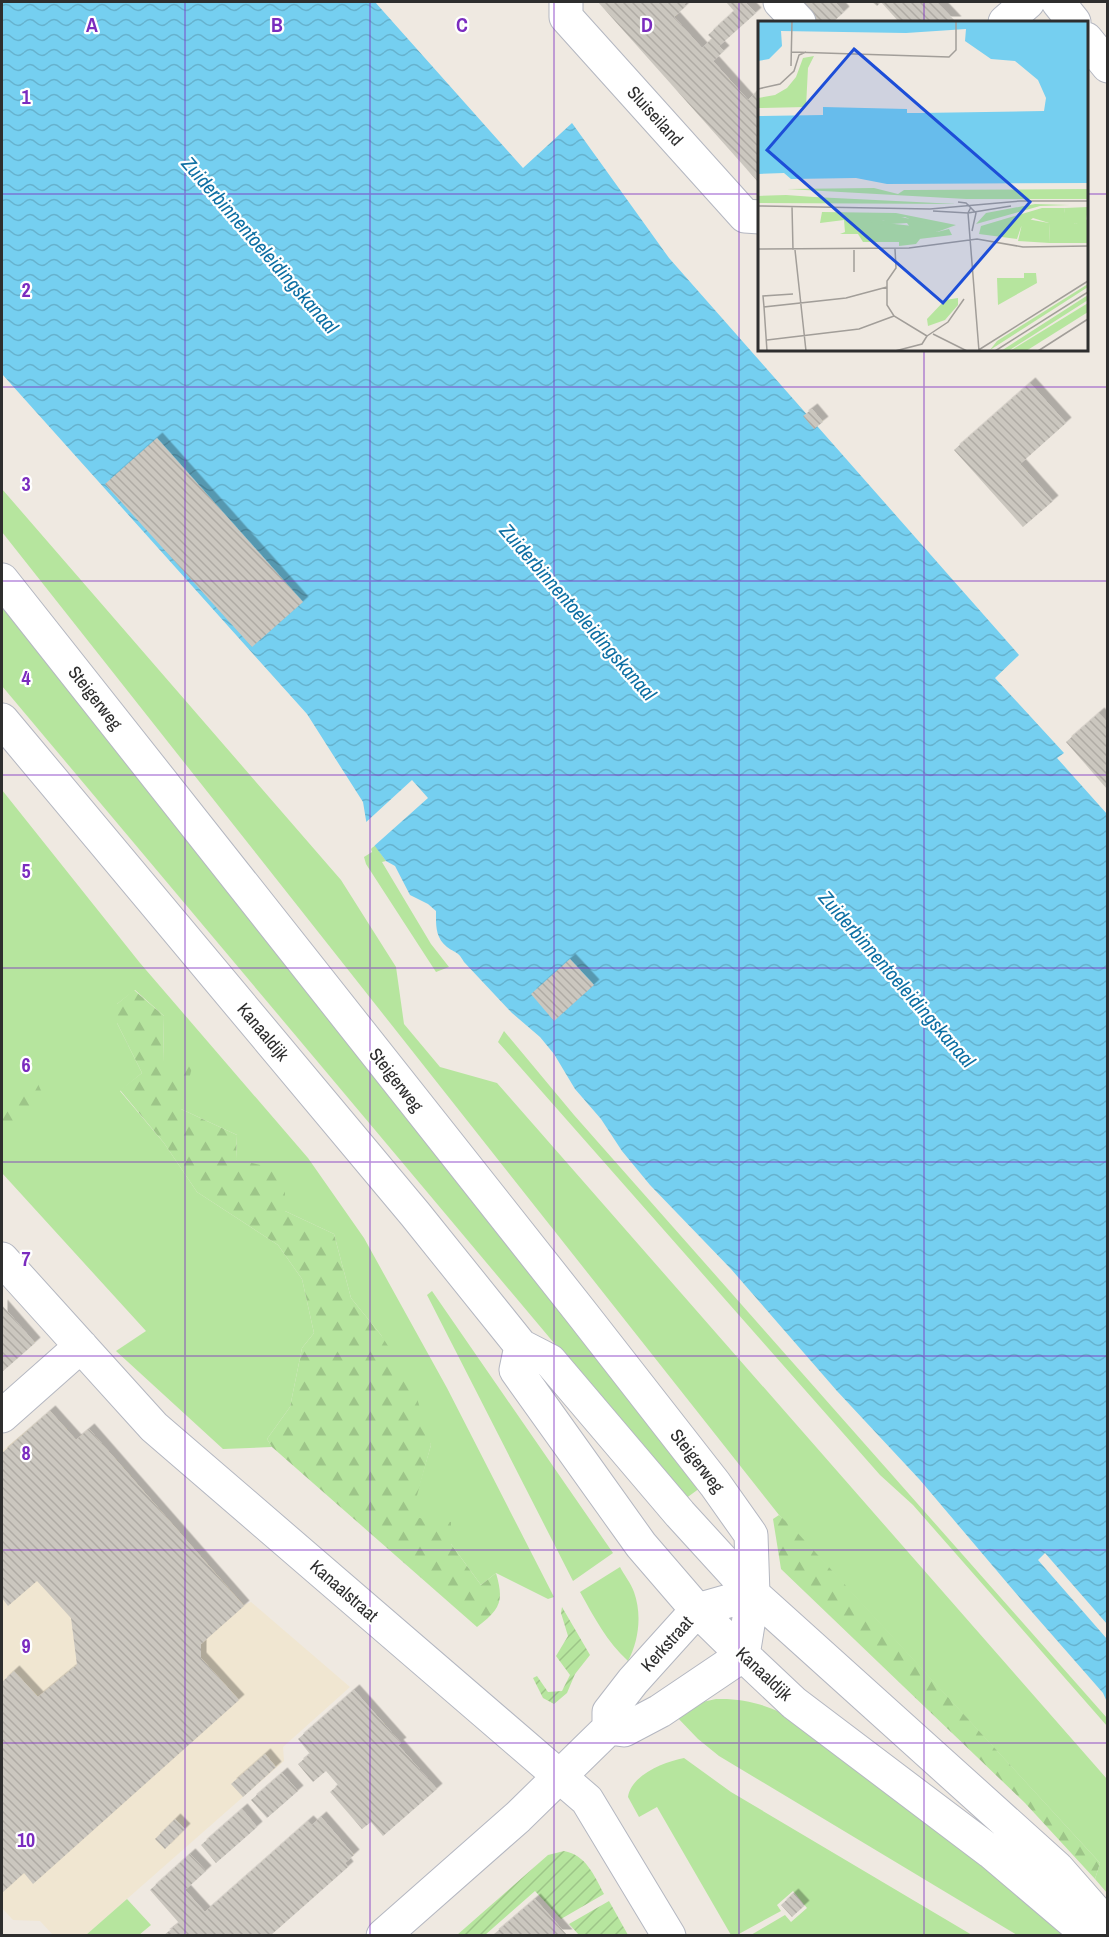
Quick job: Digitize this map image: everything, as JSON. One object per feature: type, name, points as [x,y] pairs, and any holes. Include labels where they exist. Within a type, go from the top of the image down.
[{"type":"street","name":"Sluiseiland","points":[[566,2],[566,17],[745,216],[758,216]]},
{"type":"street","points":[[780,2],[798,21]]},
{"type":"street","points":[[1006,21],[1028,2]]},
{"type":"street","points":[[1058,2],[1073,21]]},
{"type":"street","points":[[1088,42],[1107,66]]},
{"type":"street","name":"Steigerweg","points":[[2,580],[715,1484],[751,1535],[753,1594]]},
{"type":"street","name":"Kanaaldijk","points":[[2,720],[415,1214],[521,1346],[550,1361],[680,1514],[753,1594],[1057,1868],[1107,1926]]},
{"type":"street","name":"Kanaalstraat","points":[[2,1259],[154,1426],[587,1800],[669,1935]]},
{"type":"street","points":[[2,1416],[81,1346]]},
{"type":"street","name":"Kanaaldijk","points":[[521,1346],[516,1371],[640,1545],[698,1610],[794,1703],[991,1852],[1090,1935]]},
{"type":"street","points":[[609,1728],[624,1730],[660,1711],[743,1655],[753,1594]]},
{"type":"street","name":"Kerkstraat","points":[[383,1935],[518,1817],[609,1728],[609,1712],[633,1681],[698,1610],[753,1594]]},
{"type":"shaded area","points":[[50,1411],[76,1440],[89,1429],[244,1605],[251,1602],[350,1687],[283,1747],[284,1761],[86,1935],[53,1935],[40,1921],[13,1920],[2,1908],[2,1451]]},
{"type":"green space","points":[[2,489],[341,880],[396,967],[404,1024],[440,1067],[497,1083],[1107,1779],[1107,1893],[1095,1879],[1100,1863],[779,1515],[2,532]]},
{"type":"green space","points":[[2,607],[700,1488],[685,1499],[2,686]]},
{"type":"green space","points":[[2,790],[140,963],[308,1158],[364,1238],[447,1388],[554,1597],[548,1599],[496,1573],[481,1585],[451,1544],[410,1517],[431,1445],[381,1335],[351,1298],[334,1234],[285,1211],[236,1159],[237,1135],[181,1109],[163,1062],[164,1016],[135,990],[117,1004],[117,1023],[142,1073],[120,1091],[164,1143],[197,1192],[278,1245],[302,1279],[314,1333],[302,1348],[290,1407],[267,1439],[272,1447],[223,1449],[116,1351],[146,1331],[2,1173]]},
{"type":"green space","points":[[375,845],[386,861],[382,862],[431,944],[449,967],[436,972],[366,864],[364,857],[372,852],[371,849]]},
{"type":"green space","points":[[134,990],[164,1016],[163,1062],[193,1064],[181,1109],[237,1135],[236,1159],[285,1171],[285,1211],[334,1234],[351,1298],[381,1335],[413,1385],[431,1445],[411,1517],[451,1522],[451,1544],[481,1585],[496,1573],[500,1591],[499,1604],[491,1615],[477,1627],[272,1447],[267,1439],[290,1407],[302,1348],[314,1333],[302,1279],[278,1245],[197,1192],[164,1143],[120,1090],[142,1073],[117,1023],[117,1004]]},
{"type":"green space","points":[[504,1031],[574,1115],[1107,1718],[1107,1726],[913,1505],[880,1475],[498,1042]]},
{"type":"green space","points":[[38,1084],[44,1097],[12,1142],[2,1124],[2,1111]]},
{"type":"green space","points":[[432,1291],[613,1553],[573,1581],[427,1295]]},
{"type":"green space","points":[[779,1515],[1100,1863],[1095,1879],[1025,1803],[781,1569],[773,1519]]},
{"type":"green space","points":[[620,1567],[633,1589],[639,1618],[637,1636],[628,1661],[607,1637],[580,1592]]},
{"type":"green space","points":[[562,1607],[590,1655],[575,1674],[567,1693],[554,1704],[543,1698],[533,1678],[537,1676],[548,1692],[562,1691],[570,1675],[556,1656],[568,1636],[561,1613]]},
{"type":"green space","points":[[716,1699],[760,1704],[800,1721],[1074,1935],[1017,1935],[719,1756],[698,1739],[675,1715],[698,1703]]},
{"type":"green space","points":[[684,1758],[731,1792],[972,1935],[751,1935],[785,1915],[791,1922],[807,1908],[793,1891],[777,1905],[781,1911],[737,1935],[731,1935],[657,1807],[639,1817],[628,1797],[630,1789],[642,1776],[658,1766]]},
{"type":"green space","points":[[564,1851],[584,1861],[604,1894],[561,1919],[535,1891],[485,1935],[457,1935],[548,1855]]},
{"type":"green space","points":[[127,1899],[151,1925],[139,1935],[86,1935]]},
{"type":"green space","points":[[609,1901],[628,1935],[579,1935],[569,1924]]},
{"type":"water","name":"Zuiderbinnentoeleidingskanaal","points":[[2,2],[375,2],[523,168],[572,123],[669,258],[1019,655],[995,678],[1064,753],[1057,758],[1107,814],[1107,1702],[1103,1693],[920,1480],[837,1391],[731,1269],[650,1185],[622,1151],[601,1119],[575,1089],[554,1054],[540,1037],[512,1013],[458,954],[443,943],[437,930],[436,911],[410,895],[395,866],[386,861],[369,838],[363,802],[307,714],[2,374]]},
{"type":"pier","points":[[412,780],[428,798],[373,847],[367,839],[364,824]]},
{"type":"pier","points":[[1045,1553],[1107,1624],[1107,1639],[1038,1560]]},
{"type":"building","points":[[598,2],[687,2],[684,4],[686,6],[674,17],[702,48],[712,39],[708,35],[734,11],[726,2],[745,2],[756,13],[719,46],[724,51],[713,61],[748,100],[758,90],[758,182]]},
{"type":"building","points":[[805,2],[835,2],[844,12],[834,21],[815,21],[801,5]]},
{"type":"building","points":[[881,2],[937,2],[955,21],[898,21]]},
{"type":"building","points":[[1030,383],[1066,423],[1020,464],[1053,501],[1023,527],[954,450]]},
{"type":"building","points":[[812,409],[823,422],[814,429],[803,416]]},
{"type":"building","points":[[157,438],[303,602],[252,647],[105,484]]},
{"type":"building","points":[[1099,713],[1107,722],[1107,789],[1066,742]]},
{"type":"building","points":[[570,959],[594,985],[554,1021],[531,994]]},
{"type":"building","points":[[2,1305],[35,1343],[2,1372]]},
{"type":"building","points":[[50,1411],[76,1440],[89,1429],[244,1606],[201,1644],[201,1658],[239,1700],[33,1884],[24,1873],[2,1893],[2,1682],[14,1671],[38,1697],[77,1665],[71,1618],[37,1581],[8,1606],[2,1598],[2,1453]]},
{"type":"building","points":[[354,1690],[401,1743],[398,1745],[437,1789],[383,1836],[371,1822],[362,1829],[330,1792],[338,1785],[326,1771],[313,1782],[298,1764],[310,1754],[298,1739]]},
{"type":"building","points":[[265,1754],[276,1767],[243,1797],[231,1784]]},
{"type":"building","points":[[282,1773],[298,1791],[267,1818],[251,1800]]},
{"type":"building","points":[[242,1809],[257,1827],[216,1863],[201,1845]]},
{"type":"building","points":[[321,1817],[354,1855],[345,1863],[348,1867],[271,1935],[164,1935],[179,1923],[150,1890],[190,1854],[206,1871],[185,1890],[205,1912],[308,1821],[312,1825]]},
{"type":"building","points":[[175,1819],[185,1829],[165,1849],[155,1839]]},
{"type":"building","points":[[793,1894],[804,1906],[792,1917],[781,1905]]},
{"type":"building","points":[[535,1899],[567,1935],[493,1935]]}]
